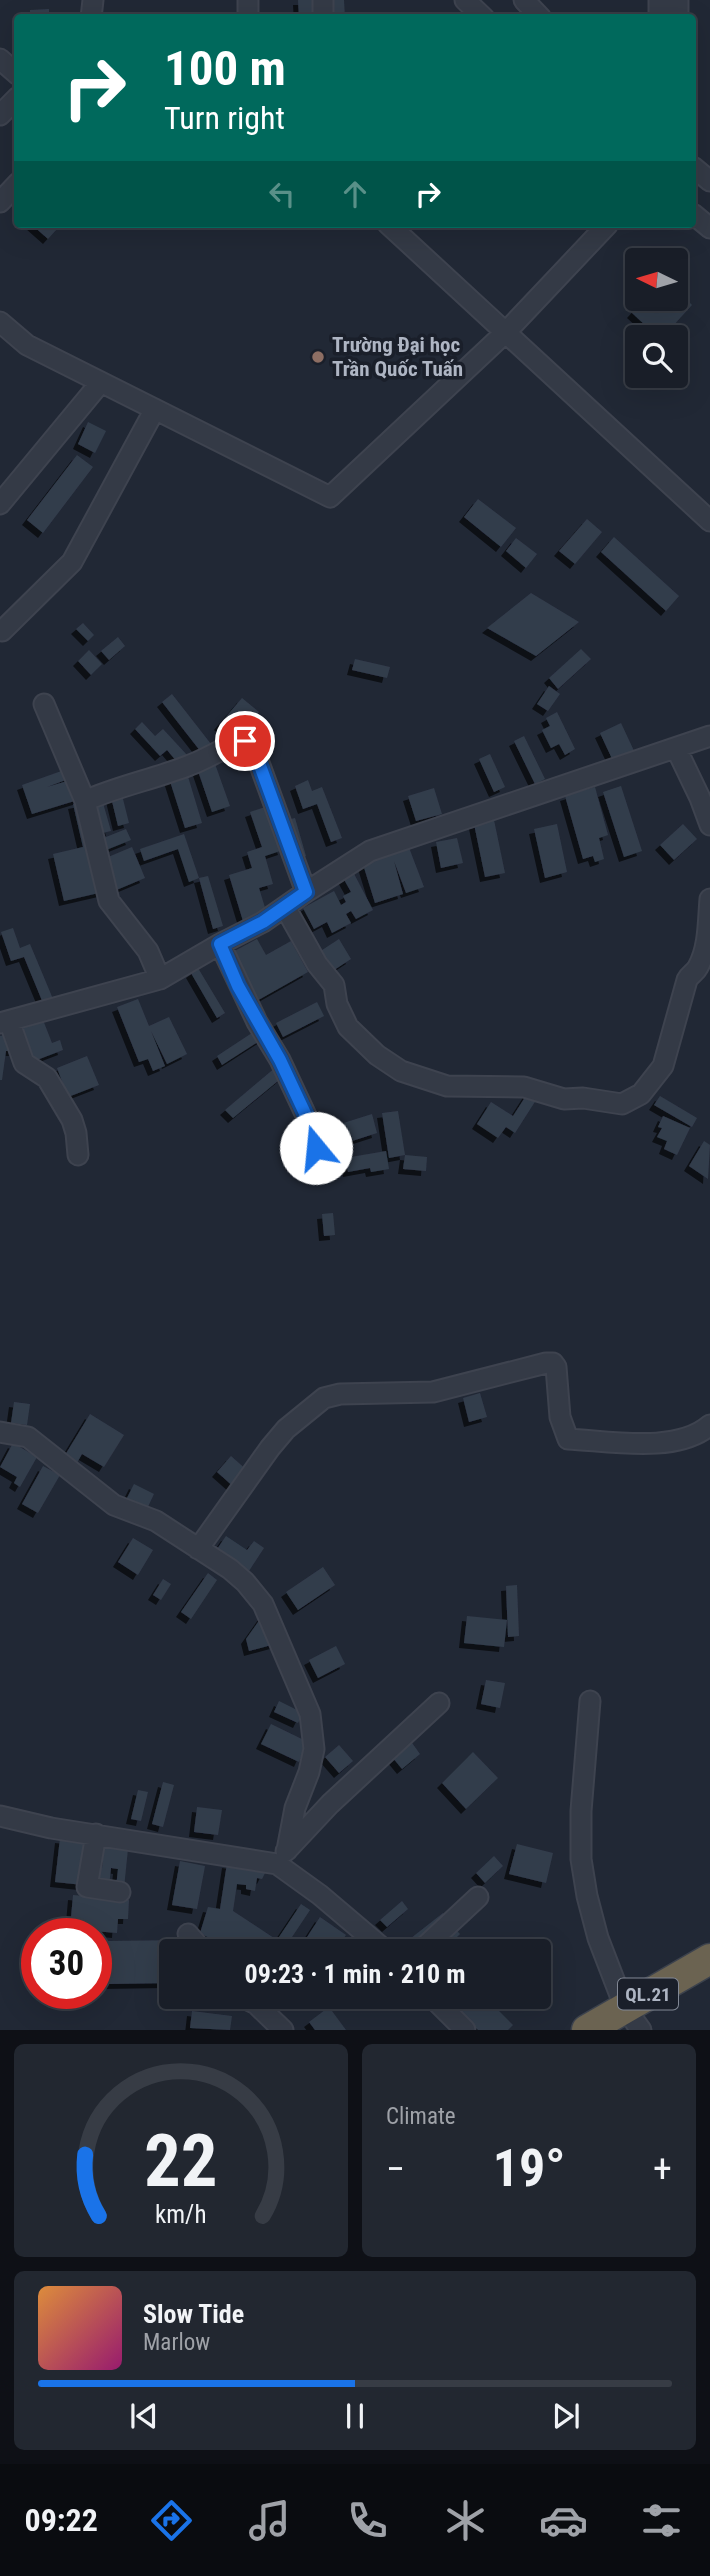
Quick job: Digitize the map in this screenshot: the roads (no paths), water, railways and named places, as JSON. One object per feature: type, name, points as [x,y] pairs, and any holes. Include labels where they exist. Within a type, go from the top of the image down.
[{"type":"highway","name":"QL.21","points":[[587,2030],[633,2019],[710,1959]]},
{"type":"street","points":[[466,0],[480,14]]},
{"type":"street","points":[[524,0],[537,14]]},
{"type":"street","points":[[0,59],[14,71]]},
{"type":"street","points":[[0,115],[14,101]]},
{"type":"street","points":[[696,169],[710,181]]},
{"type":"street","points":[[0,202],[14,187]]},
{"type":"street","points":[[696,216],[710,228]]},
{"type":"street","points":[[392,228],[710,521]]},
{"type":"street","points":[[0,322],[27,345],[330,497],[505,333],[604,228]]},
{"type":"street","points":[[0,504],[101,382]]},
{"type":"street","points":[[2,631],[72,562],[155,409]]},
{"type":"street","points":[[44,704],[85,801],[109,901],[148,951],[160,979]]},
{"type":"street","points":[[78,1155],[72,1120],[47,1078],[24,1063],[12,1029],[6,1021],[160,979],[263,922],[370,851],[710,736]]},
{"type":"street","points":[[85,801],[110,790],[189,765],[229,745],[245,741],[254,749],[306,892]]},
{"type":"street","points":[[676,748],[701,798],[710,825]]},
{"type":"street","points":[[285,907],[317,964],[334,985],[337,1004],[348,1027],[377,1055],[401,1071],[447,1086],[524,1087],[564,1098],[622,1104],[641,1094],[663,1066],[687,980],[695,972],[705,950],[710,899]]},
{"type":"street","points":[[220,944],[238,986],[280,1060],[317,1139],[315,1150],[299,1166]]},
{"type":"street","points":[[198,1549],[286,1429],[324,1398],[340,1394],[433,1392],[553,1363],[556,1367],[560,1416],[568,1439],[651,1443],[681,1441],[702,1432],[710,1425]]},
{"type":"street","points":[[0,1432],[27,1437],[114,1505],[156,1521],[245,1581],[263,1604],[310,1714],[314,1749],[282,1857]]},
{"type":"street","points":[[590,1701],[581,1811],[582,1859],[587,1896],[598,1938],[633,2019]]},
{"type":"street","points":[[282,1857],[330,1804],[439,1703]]},
{"type":"street","points":[[0,1815],[51,1828],[282,1857],[320,1895],[372,1939]]},
{"type":"street","points":[[96,1834],[82,1887],[120,1892]]},
{"type":"street","points":[[433,1939],[478,1897]]},
{"type":"street","points":[[188,1934],[192,1939]]},
{"type":"street","points":[[261,2009],[283,2030]]},
{"type":"street","points":[[444,2009],[465,2030]]},
{"type":"place","name":"Trường Đại học Trần Quốc Tuấn","points":[[318,357]]}]
